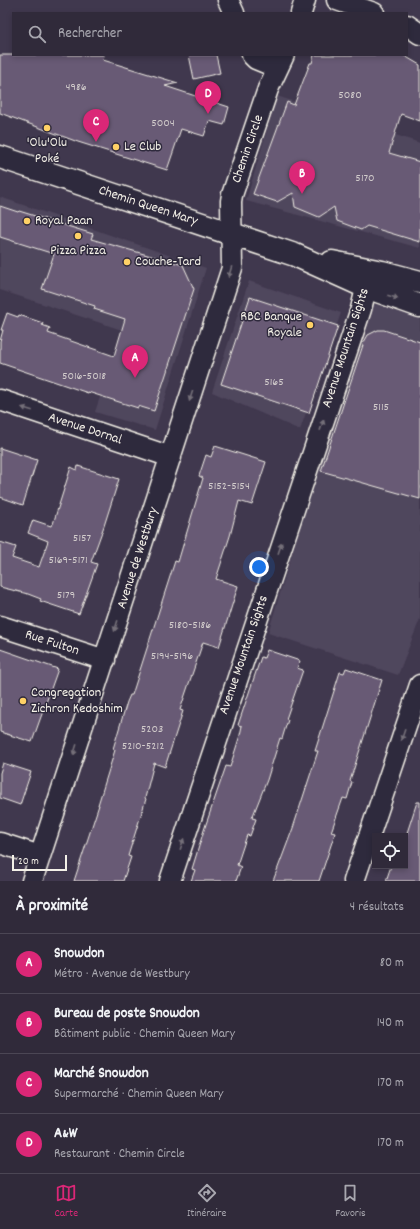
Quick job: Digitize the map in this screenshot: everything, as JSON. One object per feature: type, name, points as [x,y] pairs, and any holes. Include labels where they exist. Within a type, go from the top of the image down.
[{"type":"street","points":[[228,0],[234,12]]},
{"type":"street","points":[[301,12],[305,0]]},
{"type":"street","points":[[337,0],[371,12]]},
{"type":"street","points":[[408,26],[420,34]]},
{"type":"street","name":"Chemin Circle","points":[[232,234],[232,194],[268,89],[281,61],[256,59],[253,56]]},
{"type":"street","name":"Chemin Queen Mary","points":[[0,157],[369,279],[420,306]]},
{"type":"street","name":"Avenue de Westbury","points":[[32,881],[232,268],[232,234]]},
{"type":"street","name":"Chemin Queen Mary","points":[[369,279],[420,282]]},
{"type":"street","name":"Avenue Mountain Sights","points":[[170,881],[369,279]]},
{"type":"street","name":"Avenue Dornal","points":[[0,400],[171,457]]},
{"type":"street","name":"Rue Fulton","points":[[0,626],[105,660]]},
{"type":"street","points":[[354,881],[420,685]]},
{"type":"street","points":[[0,843],[40,856]]},
{"type":"shaded area","points":[[277,96],[420,143],[420,248],[246,201]]},
{"type":"shaded area","points":[[0,197],[206,268],[155,430],[95,412],[122,330],[0,290]]},
{"type":"shaded area","points":[[249,281],[341,313],[300,430],[212,392]]},
{"type":"shaded area","points":[[368,302],[420,318],[420,619],[398,675],[268,633]]},
{"type":"building","points":[[0,55],[104,56],[103,60],[178,83],[165,86],[229,107],[224,125],[209,121],[204,136],[181,129],[167,170],[78,142],[0,113]]},
{"type":"building","points":[[189,56],[216,56],[220,73],[194,79]]},
{"type":"building","points":[[314,56],[405,56],[420,65],[420,121],[401,114],[389,153],[420,162],[420,242],[367,226],[361,230],[337,221],[334,207],[319,217],[295,207],[293,193],[277,202],[253,194],[287,102],[294,105],[310,63],[312,63]]},
{"type":"building","points":[[0,206],[93,234],[91,239],[183,265],[194,289],[154,411],[138,406],[138,408],[88,393],[0,363],[0,341],[3,330],[1,330],[7,313],[18,317],[19,315],[43,323],[42,325],[50,328],[48,333],[114,356],[125,319],[94,309],[95,306],[42,289],[54,254],[0,237]]},
{"type":"building","points":[[250,297],[338,326],[309,413],[221,384]]},
{"type":"building","points":[[378,330],[384,330],[420,342],[420,499],[321,471],[364,342],[368,335]]},
{"type":"building","points":[[215,446],[266,462],[252,505],[239,501],[230,536],[216,579],[238,586],[219,647],[203,642],[180,710],[183,711],[165,767],[154,763],[146,799],[128,856],[131,857],[123,881],[74,881],[99,805],[127,702],[130,695],[132,695],[175,561],[178,562],[203,478],[199,476],[206,455],[211,457]]},
{"type":"building","points":[[0,448],[37,460],[23,505],[0,497]]},
{"type":"building","points":[[78,466],[119,479],[91,562],[97,564],[79,614],[40,601],[41,599],[28,594],[0,587],[0,542],[16,547],[12,558],[39,567],[48,541],[28,533],[33,520],[51,526],[53,524],[71,467],[77,470]]},
{"type":"building","name":"Congregation Zichron Kedoshim","points":[[0,649],[58,669],[32,742],[0,732]]},
{"type":"building","points":[[267,650],[300,661],[297,668],[303,670],[286,719],[288,720],[282,739],[280,738],[267,780],[252,818],[256,819],[250,836],[247,835],[237,865],[241,867],[236,881],[191,881],[195,870],[192,869],[204,830],[226,766],[230,767],[240,735],[242,726],[238,725],[261,657],[264,658]]},
{"type":"building","points":[[346,668],[382,680],[350,781],[352,782],[347,799],[343,798],[331,832],[335,833],[319,881],[273,881],[293,828],[318,751],[315,751],[340,672],[344,673]]},
{"type":"building","points":[[3,763],[31,772],[20,805],[0,798],[0,773]]},
{"type":"building","points":[[417,802],[420,802],[420,881],[386,881],[390,869],[408,869],[407,833]]},
{"type":"place","name":"A&W","points":[[208,114]]},
{"type":"place","name":"'Olu'Olu Poké","points":[[47,128]]},
{"type":"place","name":"Marché Snowdon","points":[[96,142]]},
{"type":"place","name":"Le Club","points":[[116,147]]},
{"type":"place","name":"Bureau de poste Snowdon","points":[[302,194]]},
{"type":"place","name":"Royal Paan","points":[[27,221]]},
{"type":"place","name":"Pizza Pizza","points":[[78,236]]},
{"type":"place","name":"Couche-Tard","points":[[127,262]]},
{"type":"place","name":"RBC Banque Royale","points":[[310,325]]},
{"type":"place","name":"Snowdon","points":[[135,378]]},
{"type":"place","name":"Congregation Zichron Kedoshim","points":[[23,701]]}]
